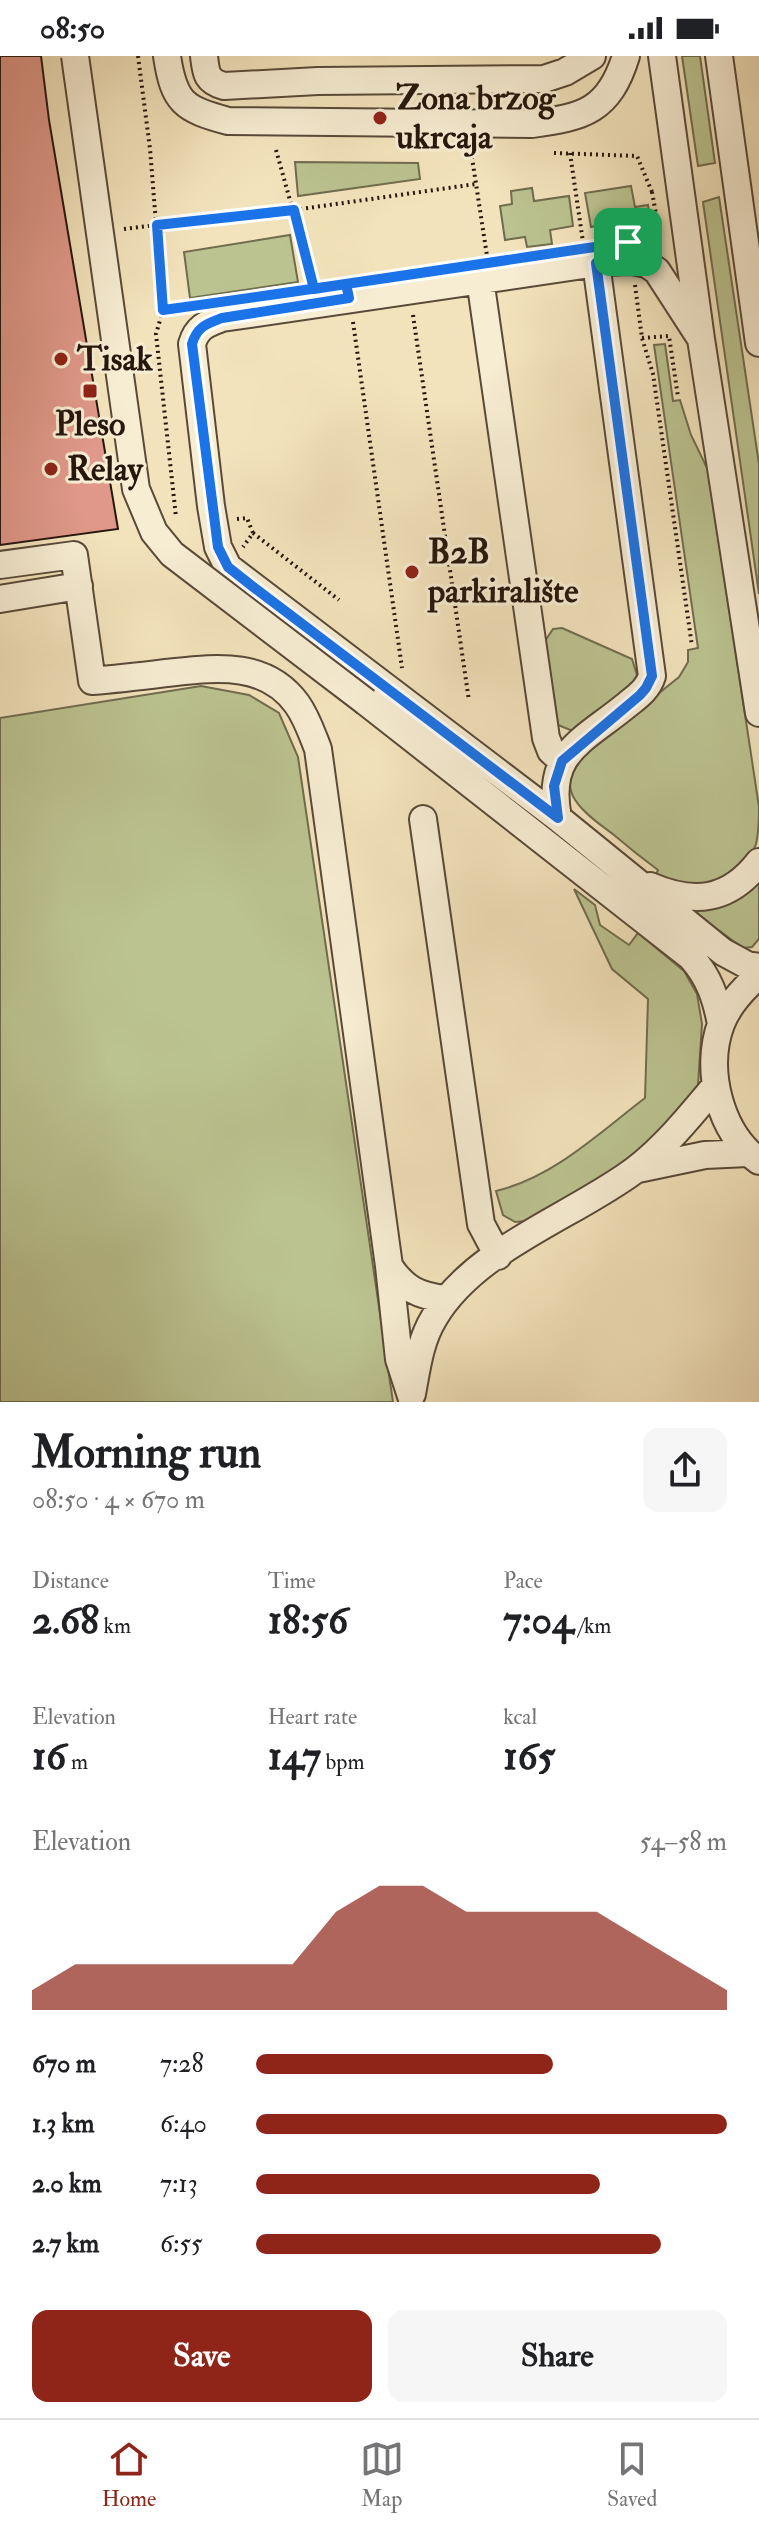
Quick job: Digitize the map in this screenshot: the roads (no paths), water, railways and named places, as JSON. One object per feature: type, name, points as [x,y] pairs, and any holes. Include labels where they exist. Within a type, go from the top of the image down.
[{"type":"street","points":[[75,56],[136,489],[154,532],[172,554],[691,957],[715,993],[721,1024]]},
{"type":"street","points":[[167,56],[173,89],[184,103],[199,113],[228,121],[532,124],[575,118],[601,102],[620,74],[626,56]]},
{"type":"street","points":[[204,56],[207,77],[212,83],[224,86],[307,81],[544,79],[565,72],[592,56]]},
{"type":"street","points":[[662,56],[701,339],[759,713]]},
{"type":"street","points":[[719,56],[759,343]]},
{"type":"street","points":[[701,339],[657,271],[647,264],[590,256],[410,291],[222,318],[203,325],[195,334],[192,344],[211,506],[222,559],[228,567],[558,818],[723,952],[747,965],[759,967]]},
{"type":"street","points":[[558,818],[554,786],[562,761],[640,695],[652,676],[590,256]]},
{"type":"street","points":[[480,279],[546,738],[551,751],[562,761]]},
{"type":"street","points":[[0,565],[74,555],[92,681],[210,668],[250,671],[276,683],[296,702],[307,721],[318,749],[399,1359],[411,1399]]},
{"type":"street","points":[[0,599],[79,586]]},
{"type":"street","points":[[423,819],[481,1224],[498,1256]]},
{"type":"street","points":[[632,877],[665,892],[701,898],[728,890],[759,862]]},
{"type":"street","points":[[753,1157],[731,1131],[716,1085],[717,1044],[721,1024],[741,993],[759,975]]},
{"type":"street","points":[[411,1399],[421,1348],[433,1320],[461,1283],[634,1170],[672,1136],[716,1085]]},
{"type":"street","points":[[634,1170],[692,1157],[753,1157]]},
{"type":"street","points":[[389,1266],[408,1289],[446,1299]]},
{"type":"place","name":"Zona brzog ukrcaja","points":[[380,118]]},
{"type":"place","name":"Tisak","points":[[61,359]]},
{"type":"place","name":"Pleso","points":[[90,391]]},
{"type":"place","name":"Relay","points":[[51,469]]},
{"type":"place","name":"B2B parkiralište","points":[[412,572]]}]
